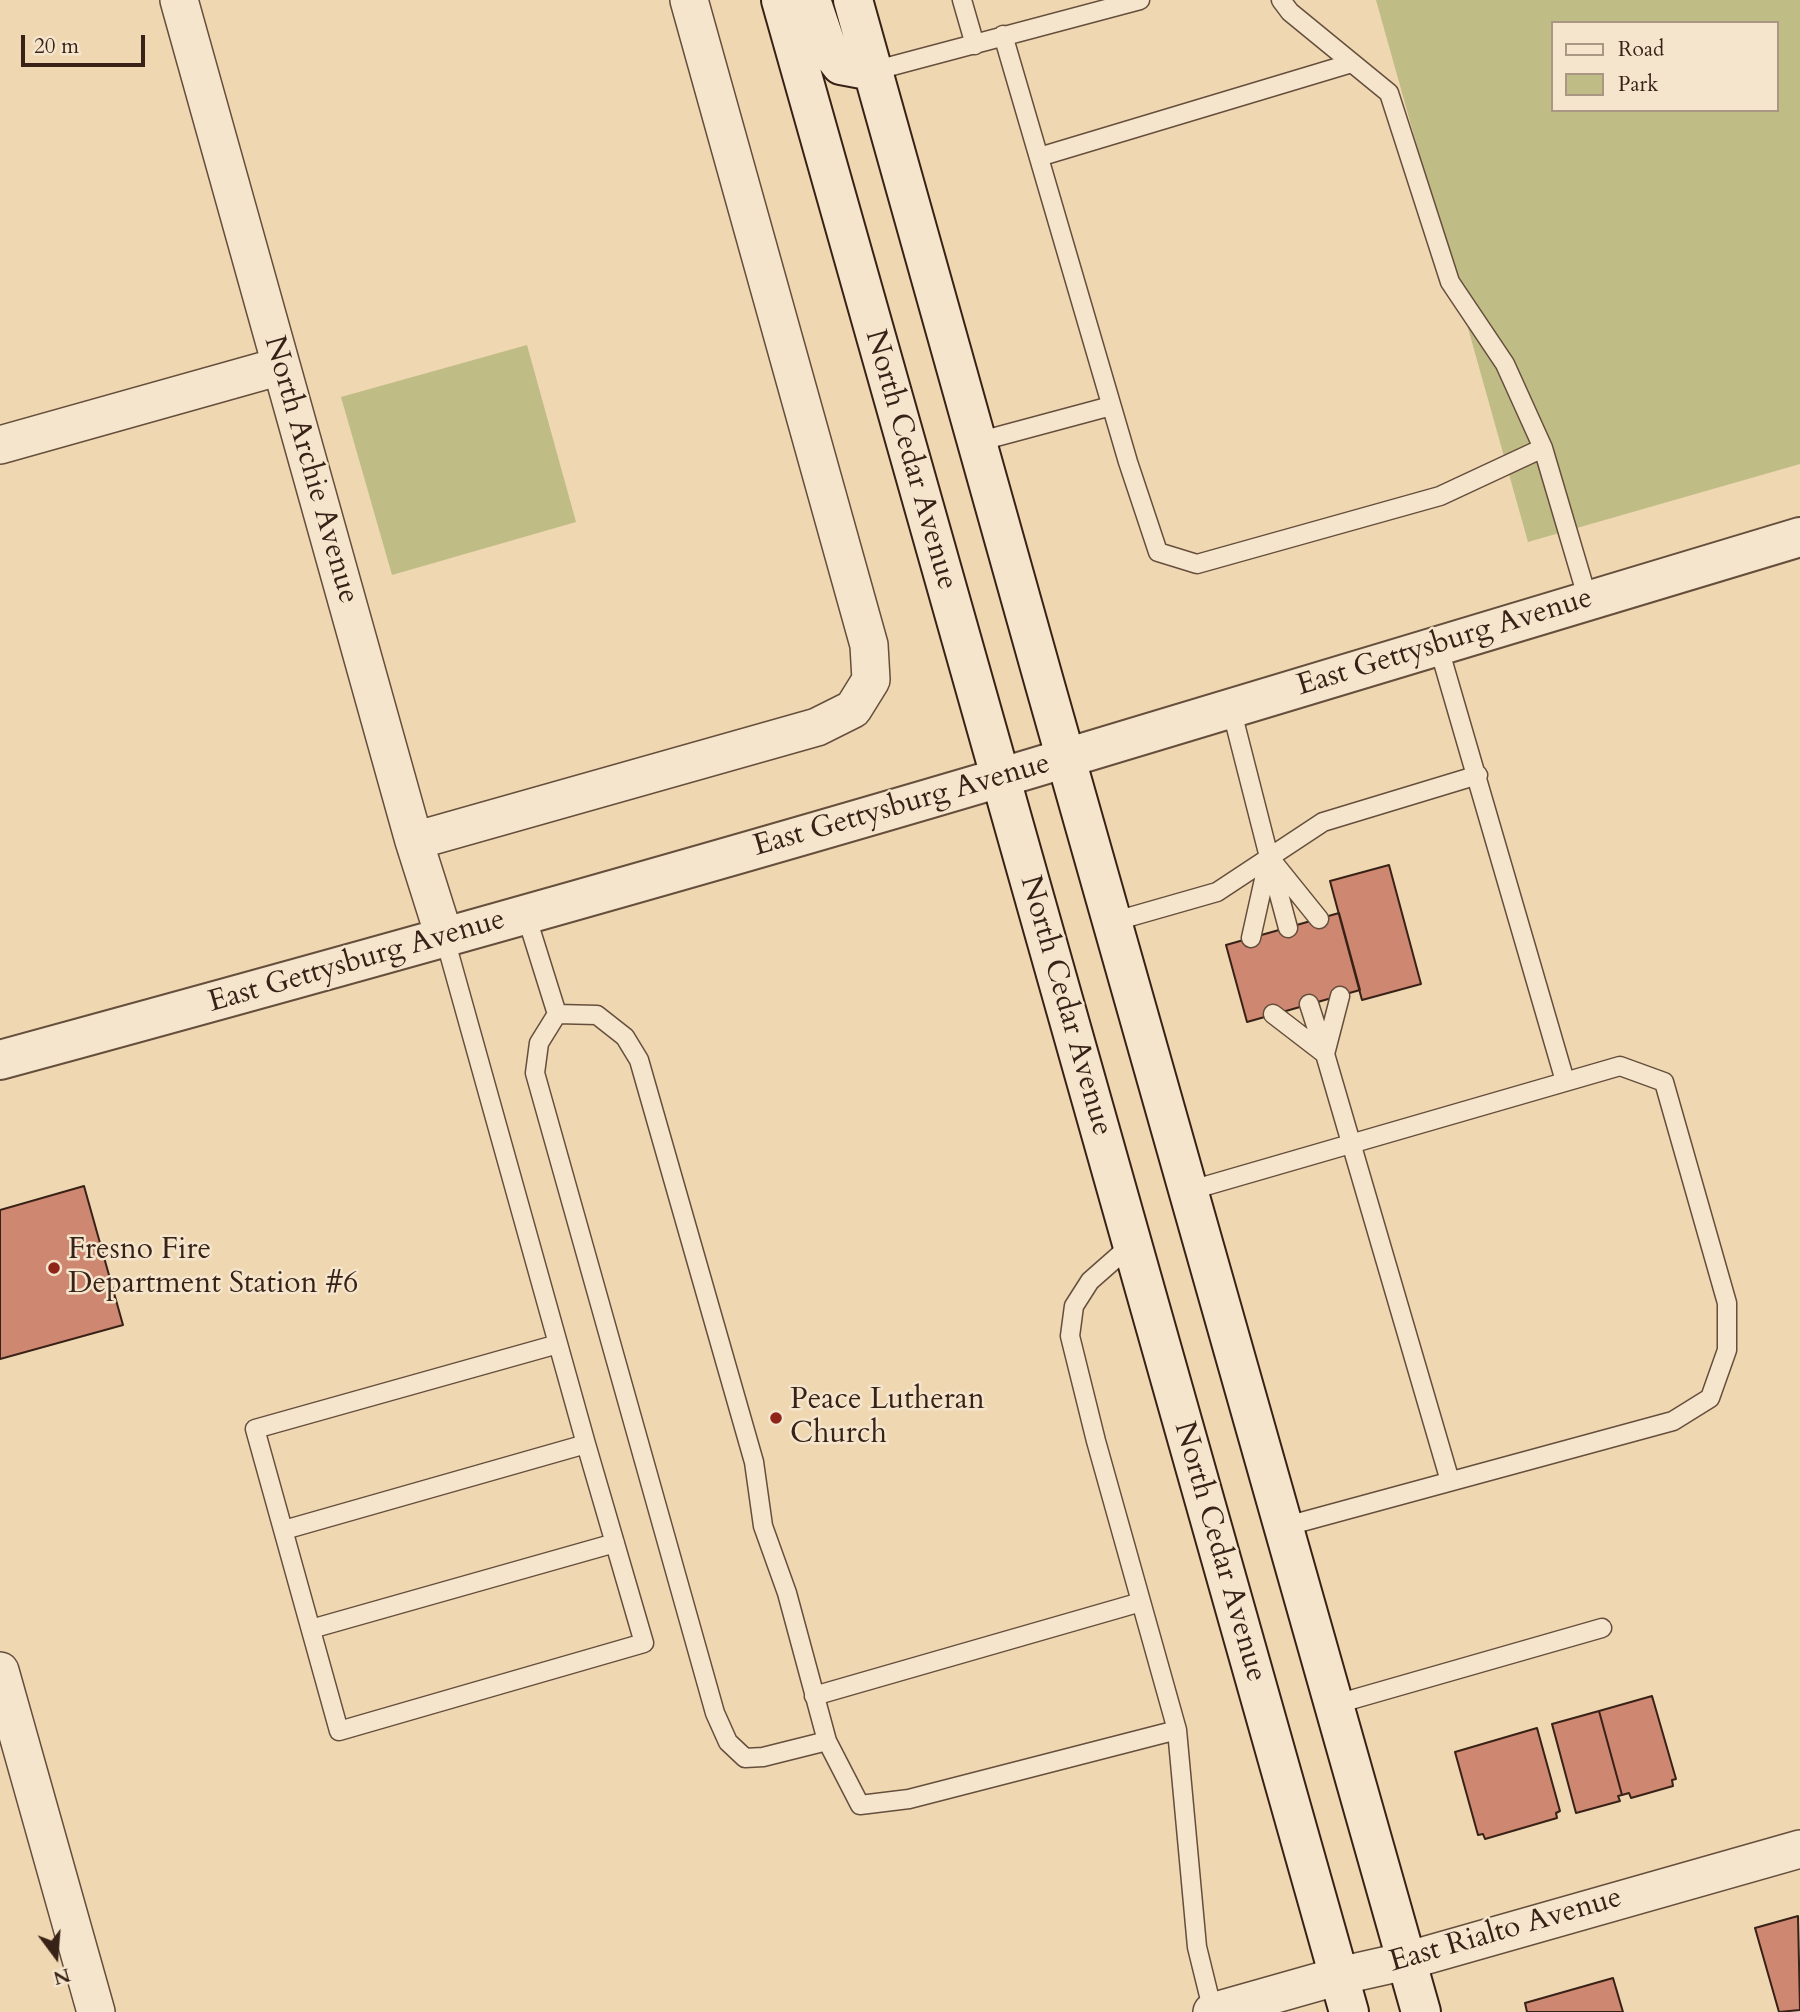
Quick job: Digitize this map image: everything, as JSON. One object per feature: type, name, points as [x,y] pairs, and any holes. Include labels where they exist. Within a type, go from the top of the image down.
[{"type":"main road","name":"North Cedar Avenue","points":[[781,0],[1344,1994]]},
{"type":"main road","points":[[810,0],[827,47],[841,65],[873,71]]},
{"type":"main road","points":[[853,0],[1421,2012]]},
{"type":"main road","name":"East Gettysburg Avenue","points":[[0,1060],[445,939],[1066,758],[1800,537]]},
{"type":"street","name":"North Archie Avenue","points":[[179,0],[414,841],[445,939]]},
{"type":"street","points":[[414,841],[817,727],[853,709],[871,680],[869,645],[689,0]]},
{"type":"street","points":[[0,445],[281,366]]},
{"type":"street","points":[[3,1692],[96,2012]]},
{"type":"street","name":"East Rialto Avenue","points":[[1212,2012],[1344,1994],[1406,1961],[1800,1849]]},
{"type":"lane","points":[[962,0],[975,45]]},
{"type":"lane","points":[[873,71],[1140,0]]},
{"type":"lane","points":[[1281,0],[1290,12],[1389,93],[1450,282],[1505,364],[1543,448],[1588,600]]},
{"type":"lane","points":[[1003,35],[1111,405],[1158,552],[1197,564],[1440,496],[1543,448]]},
{"type":"lane","points":[[1039,158],[1352,63]]},
{"type":"lane","points":[[977,442],[1111,405]]},
{"type":"lane","points":[[1438,645],[1565,1081]]},
{"type":"lane","points":[[1231,708],[1288,928]]},
{"type":"lane","points":[[1112,922],[1217,892],[1322,822],[1478,775]]},
{"type":"lane","points":[[1269,857],[1319,919]]},
{"type":"lane","points":[[1251,938],[1269,857]]},
{"type":"lane","points":[[526,915],[557,1014],[539,1043],[535,1073],[715,1713],[727,1742],[745,1758],[764,1757],[827,1741]]},
{"type":"lane","points":[[445,939],[644,1643],[339,1731],[255,1429],[558,1344]]},
{"type":"lane","points":[[1325,1054],[1340,996]]},
{"type":"lane","points":[[1309,1004],[1450,1481]]},
{"type":"lane","points":[[557,1014],[597,1016],[625,1037],[639,1060],[754,1462],[763,1526],[787,1593],[827,1741],[860,1805],[909,1799],[1177,1730]]},
{"type":"lane","points":[[1273,1014],[1325,1054]]},
{"type":"lane","points":[[1188,1191],[1620,1066],[1664,1082],[1727,1303],[1727,1350],[1710,1398],[1673,1421],[1283,1527]]},
{"type":"lane","points":[[1132,1244],[1090,1280],[1074,1306],[1070,1336],[1177,1730],[1197,1947],[1212,2012]]},
{"type":"lane","points":[[284,1530],[586,1444]]},
{"type":"lane","points":[[311,1629],[615,1543]]},
{"type":"lane","points":[[814,1696],[1141,1602]]},
{"type":"lane","points":[[1333,1705],[1602,1628]]},
{"type":"green space","points":[[1376,0],[1800,0],[1800,464],[1528,542]]},
{"type":"green space","points":[[527,345],[576,522],[392,575],[341,397]]},
{"type":"building","points":[[1389,865],[1421,984],[1362,1000],[1330,881]]},
{"type":"building","points":[[1339,913],[1360,990],[1247,1022],[1226,945]]},
{"type":"building","name":"Fresno Fire Department Station #6","points":[[84,1186],[123,1325],[0,1359],[0,1210]]},
{"type":"building","points":[[1652,1696],[1676,1779],[1672,1780],[1673,1786],[1631,1798],[1629,1793],[1622,1795],[1599,1711]]},
{"type":"building","points":[[1599,1711],[1622,1795],[1618,1796],[1620,1801],[1576,1813],[1552,1724]]},
{"type":"building","points":[[1537,1728],[1560,1811],[1556,1813],[1557,1818],[1485,1839],[1483,1834],[1478,1835],[1455,1752]]},
{"type":"building","points":[[1798,1916],[1800,2010],[1779,2012],[1755,1928]]},
{"type":"building","points":[[1613,1978],[1623,2012],[1527,2012],[1525,2003]]},
{"type":"place","name":"Fresno Fire Department Station #6","points":[[54,1268]]},
{"type":"place","name":"Peace Lutheran Church","points":[[776,1418]]}]
